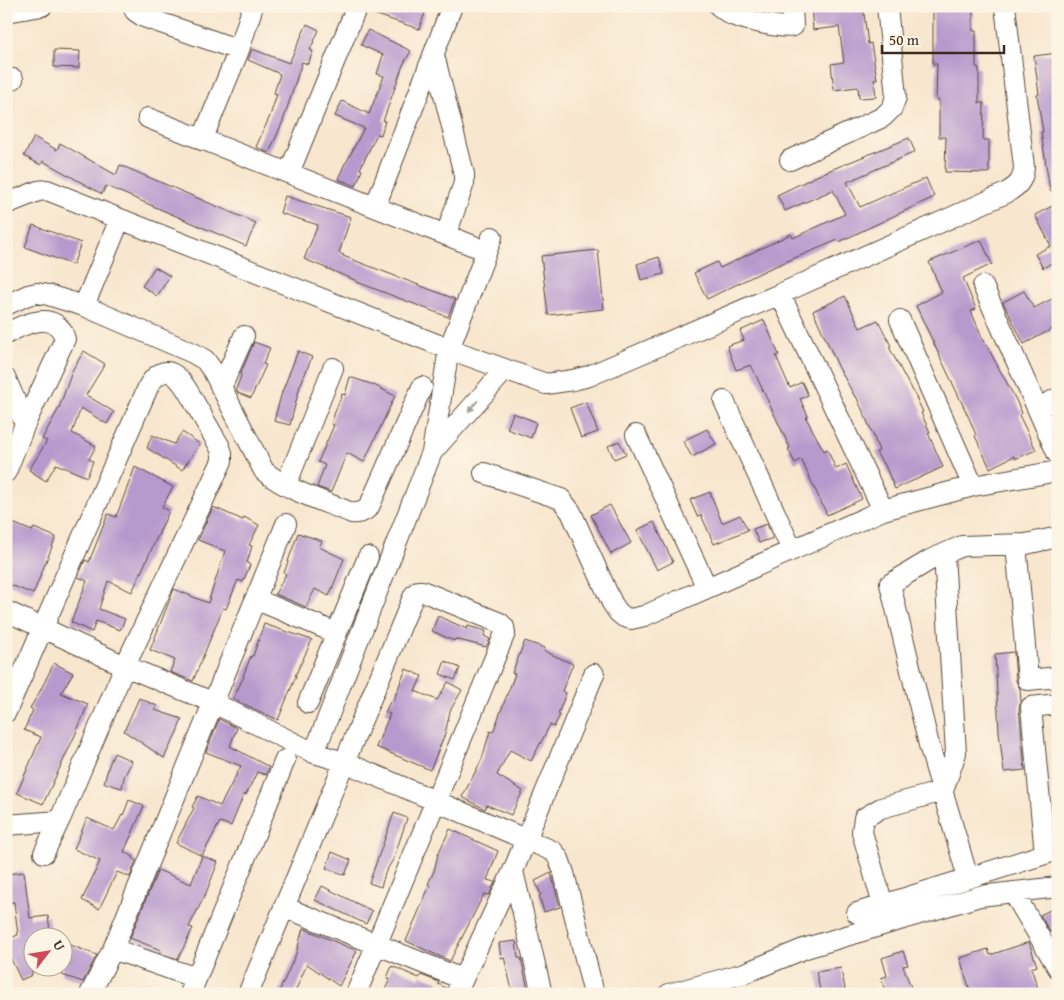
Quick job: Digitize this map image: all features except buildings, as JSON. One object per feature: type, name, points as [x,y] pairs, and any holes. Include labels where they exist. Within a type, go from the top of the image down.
[{"type":"street","points":[[6,12],[42,6]]},
{"type":"street","points":[[133,6],[135,11],[144,17],[238,50]]},
{"type":"street","points":[[202,140],[238,50],[253,6]]},
{"type":"street","points":[[289,174],[357,6]]},
{"type":"street","points":[[375,207],[452,6]]},
{"type":"street","points":[[719,6],[733,15],[779,27],[793,26],[792,6]]},
{"type":"street","points":[[790,160],[884,117],[892,108],[896,97],[887,6]]},
{"type":"street","points":[[6,204],[38,191],[47,190],[505,370],[546,384],[573,380],[589,376],[780,294],[1006,193],[1021,182],[1024,167],[1005,6]]},
{"type":"street","points":[[434,55],[464,174],[464,183],[446,235]]},
{"type":"street","points":[[148,118],[446,235],[483,242],[448,349],[432,452],[314,752]]},
{"type":"street","points":[[84,306],[120,219]]},
{"type":"street","points":[[984,286],[1058,455]]},
{"type":"street","points":[[6,306],[28,295],[37,293],[84,306],[193,353],[205,360],[213,371],[264,471],[286,486],[352,513],[358,514],[365,511],[368,507],[422,386]]},
{"type":"street","points":[[780,294],[883,510]]},
{"type":"street","points":[[900,320],[973,486]]},
{"type":"street","points":[[6,334],[28,323],[48,321],[62,331],[64,339],[6,472]]},
{"type":"street","points":[[221,388],[244,336]]},
{"type":"street","points":[[286,486],[333,368]]},
{"type":"street","points":[[432,452],[505,370]]},
{"type":"street","points":[[6,712],[149,385],[155,376],[160,373],[172,373],[182,381],[214,436],[222,453],[222,461],[125,666],[44,853]]},
{"type":"street","points":[[6,379],[26,424]]},
{"type":"street","points":[[1038,408],[1058,398]]},
{"type":"street","points":[[724,401],[792,550]]},
{"type":"street","points":[[636,435],[707,588]]},
{"type":"street","points":[[484,473],[560,500],[571,512],[612,603],[624,617],[631,619],[644,616],[883,510],[973,486],[1058,471]]},
{"type":"street","points":[[90,994],[113,949],[286,524]]},
{"type":"street","points":[[968,878],[929,745],[890,584],[930,560],[962,546],[1026,544],[1058,537]]},
{"type":"street","points":[[1016,544],[1028,680],[1058,677]]},
{"type":"street","points":[[943,791],[956,753],[944,554]]},
{"type":"street","points":[[308,703],[368,557]]},
{"type":"street","points":[[248,994],[414,595],[418,591],[422,591],[500,623],[504,627],[505,633],[356,994]]},
{"type":"street","points":[[255,600],[336,633]]},
{"type":"street","points":[[6,611],[125,666],[212,702],[314,752],[344,762],[553,851],[564,872],[594,994]]},
{"type":"street","points":[[284,907],[377,943],[459,986],[513,871],[594,674]]},
{"type":"street","points":[[857,913],[1051,852],[1032,707],[1058,704]]},
{"type":"street","points":[[113,949],[193,986],[285,760]]},
{"type":"street","points":[[883,904],[862,832],[864,818],[880,808],[943,791]]},
{"type":"street","points":[[6,825],[58,821]]},
{"type":"street","points":[[513,871],[542,994]]},
{"type":"street","points":[[669,994],[745,974],[806,948],[980,896],[1058,887]]},
{"type":"street","points":[[1013,892],[1058,968]]}]
